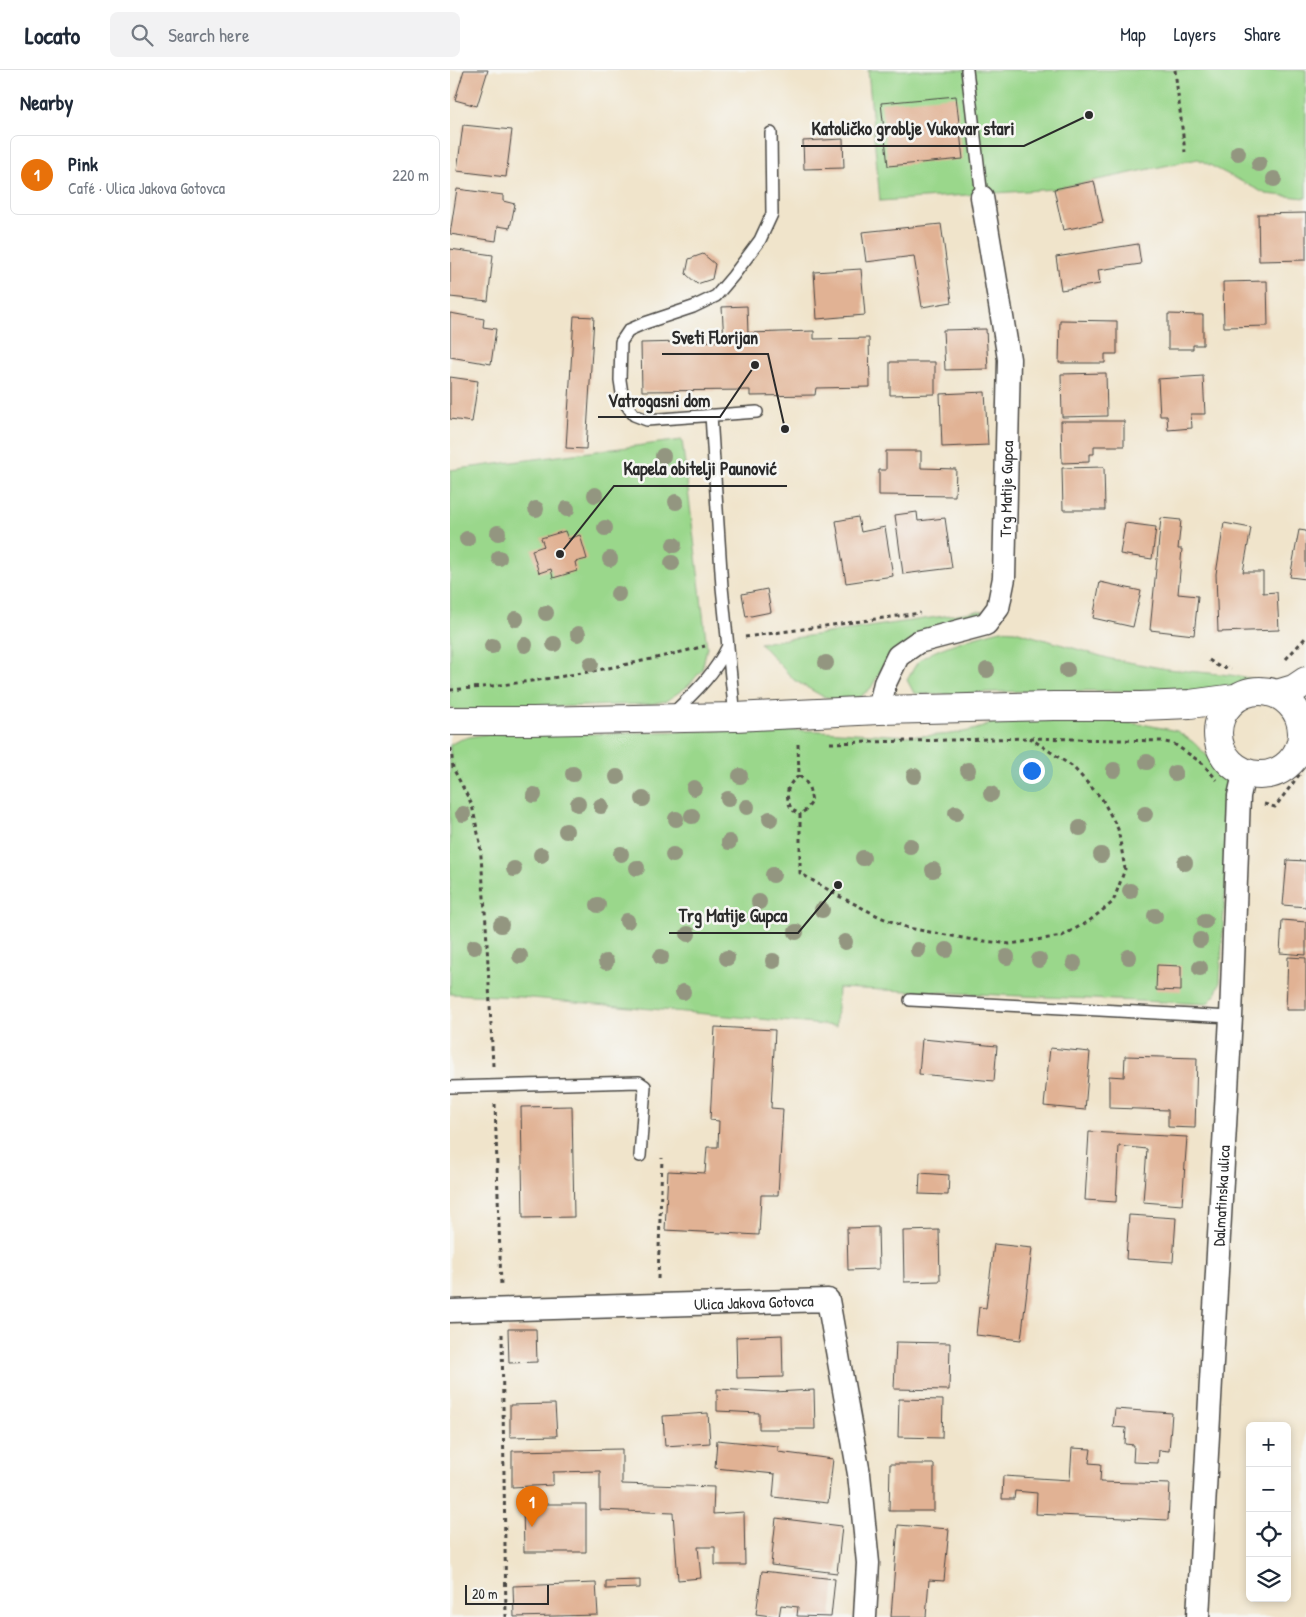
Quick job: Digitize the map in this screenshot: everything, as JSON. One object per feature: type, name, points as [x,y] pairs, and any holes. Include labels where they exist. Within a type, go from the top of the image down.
[{"type":"main road","points":[[1277,694],[1294,689],[1305,683]]},
{"type":"main road","points":[[450,732],[532,721],[879,710],[1190,704],[1235,698],[1248,692],[1263,690],[1277,694],[1289,701],[1298,713],[1302,727],[1302,741],[1297,755],[1287,766],[1300,767]]},
{"type":"main road","points":[[1220,750],[1217,735],[1218,721],[1225,708],[1235,698]]},
{"type":"main road","points":[[1141,706],[1167,711],[1190,720],[1207,731],[1226,760],[1235,768],[1242,785],[1260,776],[1300,767]]},
{"type":"street","name":"Trg Matije Gupca","points":[[879,710],[885,683],[898,656],[918,642],[986,624],[998,608],[1004,578],[1008,359],[982,197]]},
{"type":"street","name":"Dalmatinska ulica","points":[[1198,1617],[1242,785]]},
{"type":"street","name":"Ulica Jakova Gotovca","points":[[450,1311],[828,1300],[859,1474],[868,1562],[865,1617]]},
{"type":"lane","points":[[967,70],[982,197]]},
{"type":"lane","points":[[757,412],[647,420],[634,416],[623,400],[620,380],[620,342],[629,330],[694,307],[716,296],[760,240],[772,214],[772,133]]},
{"type":"lane","points":[[711,415],[722,588],[735,716]]},
{"type":"lane","points":[[667,718],[719,665],[728,646]]},
{"type":"lane","points":[[910,1000],[1230,1017]]},
{"type":"lane","points":[[450,1087],[639,1082],[645,1086],[640,1156]]},
{"type":"path","points":[[1175,70],[1185,152]]},
{"type":"path","points":[[1280,664],[1306,636]]},
{"type":"path","points":[[450,732],[453,768],[472,806],[480,843],[486,924],[502,1310],[506,1617]]},
{"type":"path","points":[[827,743],[1029,738],[1161,741],[1174,744],[1202,763],[1224,787],[1242,785],[1275,807],[1300,767]]},
{"type":"path","points":[[800,814],[800,872],[837,895],[880,917],[908,928],[968,939],[1010,944],[1062,936],[1089,921],[1114,902],[1125,869],[1121,845],[1118,829],[1102,799],[1073,767],[1029,738]]},
{"type":"path","points":[[799,776],[798,744],[807,743]]},
{"type":"path","points":[[799,776],[806,780],[812,802],[800,814]]},
{"type":"path","points":[[799,776],[789,785],[786,794],[792,810],[800,814]]},
{"type":"path","points":[[640,1156],[662,1156],[658,1305]]},
{"type":"green space","points":[[868,70],[1306,70],[1306,198],[1266,194],[1198,159],[1054,189],[880,201]]},
{"type":"green space","points":[[682,440],[707,647],[702,670],[688,686],[666,701],[651,704],[455,710],[450,707],[450,470]]},
{"type":"green space","points":[[978,611],[984,612],[978,617],[889,656],[871,688],[860,697],[843,701],[822,696],[794,680],[760,643]]},
{"type":"green space","points":[[1001,630],[1015,631],[1111,659],[1167,669],[1254,679],[1236,687],[1208,691],[1038,691],[935,695],[914,693],[907,680],[920,660],[947,646]]},
{"type":"green space","points":[[1093,719],[1147,725],[1177,731],[1193,742],[1229,779],[1231,787],[1220,982],[1215,995],[1207,1004],[838,988],[836,1026],[521,997],[450,994],[450,745],[461,740],[474,736],[504,733],[589,734],[748,730],[804,730],[927,736],[964,732],[981,728],[996,721]]},
{"type":"building","points":[[464,70],[488,70],[477,106],[455,100]]},
{"type":"building","points":[[956,96],[963,159],[888,166],[881,103]]},
{"type":"building","points":[[463,125],[512,130],[506,177],[457,171]]},
{"type":"building","points":[[843,139],[844,168],[804,169],[803,141]]},
{"type":"building","points":[[1094,181],[1103,222],[1063,230],[1054,189]]},
{"type":"building","points":[[457,189],[503,195],[503,201],[515,204],[510,228],[498,226],[496,241],[450,234]]},
{"type":"building","points":[[1306,213],[1306,260],[1259,261],[1258,214]]},
{"type":"building","points":[[941,224],[952,302],[922,307],[914,256],[866,262],[862,232]]},
{"type":"building","points":[[1138,244],[1141,264],[1098,270],[1100,284],[1061,290],[1056,257]]},
{"type":"building","points":[[450,249],[493,255],[488,301],[450,297]]},
{"type":"building","points":[[703,254],[715,264],[712,279],[697,284],[686,274],[689,259]]},
{"type":"building","points":[[861,269],[865,315],[817,319],[814,272]]},
{"type":"building","points":[[1267,281],[1268,326],[1224,327],[1223,282]]},
{"type":"building","points":[[747,306],[748,333],[814,331],[814,339],[869,338],[870,387],[816,388],[815,395],[750,396],[750,390],[642,391],[641,343],[724,341],[722,307]]},
{"type":"building","points":[[450,313],[484,319],[483,327],[496,329],[491,364],[450,357]]},
{"type":"building","points":[[1168,314],[1203,315],[1203,345],[1193,345],[1193,349],[1168,349]]},
{"type":"building","points":[[574,316],[594,317],[586,449],[566,448]]},
{"type":"building","points":[[1060,320],[1117,321],[1117,354],[1105,354],[1105,363],[1059,363]]},
{"type":"building","points":[[986,329],[988,369],[945,370],[943,330]]},
{"type":"building","points":[[890,362],[935,362],[935,394],[890,395]]},
{"type":"building","points":[[1106,373],[1107,416],[1062,417],[1061,374]]},
{"type":"building","points":[[1203,376],[1205,414],[1191,414],[1192,428],[1168,430],[1167,416],[1160,416],[1158,379]]},
{"type":"building","points":[[450,377],[478,381],[472,422],[450,419]]},
{"type":"building","points":[[985,392],[988,445],[942,447],[940,394]]},
{"type":"building","points":[[1061,421],[1124,421],[1124,446],[1094,446],[1094,454],[1089,454],[1089,462],[1062,463]]},
{"type":"building","points":[[886,451],[921,451],[921,468],[956,469],[955,496],[879,495],[879,470],[886,470]]},
{"type":"building","points":[[1104,467],[1105,510],[1063,510],[1062,468]]},
{"type":"building","points":[[917,512],[918,521],[945,518],[952,568],[903,574],[895,515]]},
{"type":"building","points":[[858,517],[861,532],[885,527],[893,576],[846,583],[836,521]]},
{"type":"building","points":[[1161,518],[1181,520],[1178,549],[1182,549],[1178,594],[1198,596],[1194,635],[1150,630]]},
{"type":"building","points":[[1125,523],[1156,527],[1152,559],[1120,554]]},
{"type":"building","points":[[1224,523],[1251,528],[1243,572],[1263,572],[1263,593],[1277,592],[1279,630],[1218,632],[1216,574]]},
{"type":"building","points":[[1299,530],[1306,531],[1306,579],[1290,577]]},
{"type":"building","points":[[565,531],[568,539],[580,535],[587,559],[575,562],[577,571],[553,578],[551,569],[539,573],[532,550],[544,546],[541,538]]},
{"type":"building","points":[[1100,582],[1141,591],[1133,627],[1093,618]]},
{"type":"building","points":[[767,589],[771,612],[746,617],[742,594]]},
{"type":"building","points":[[1287,860],[1306,861],[1306,907],[1283,905]]},
{"type":"building","points":[[1282,920],[1306,922],[1306,955],[1280,953]]},
{"type":"building","points":[[1288,957],[1306,958],[1306,1010],[1286,1010]]},
{"type":"building","points":[[1157,965],[1181,966],[1181,991],[1156,990]]},
{"type":"building","points":[[715,1027],[775,1030],[771,1108],[783,1109],[778,1195],[761,1195],[759,1235],[665,1230],[668,1171],[705,1173],[707,1147],[718,1147],[719,1121],[710,1120]]},
{"type":"building","points":[[922,1039],[997,1046],[994,1081],[919,1074]]},
{"type":"building","points":[[1050,1048],[1090,1052],[1085,1110],[1044,1106]]},
{"type":"building","points":[[1125,1056],[1197,1058],[1195,1128],[1168,1127],[1168,1110],[1109,1108],[1109,1076],[1124,1077]]},
{"type":"building","points":[[572,1106],[574,1217],[523,1218],[521,1107]]},
{"type":"building","points":[[1089,1132],[1187,1137],[1182,1205],[1143,1202],[1147,1149],[1119,1146],[1116,1202],[1085,1200]]},
{"type":"building","points":[[920,1173],[949,1175],[948,1195],[919,1194]]},
{"type":"building","points":[[1129,1215],[1176,1218],[1173,1262],[1126,1259]]},
{"type":"building","points":[[878,1227],[879,1269],[848,1270],[847,1228]]},
{"type":"building","points":[[939,1230],[940,1281],[904,1282],[903,1231]]},
{"type":"building","points":[[994,1244],[1032,1248],[1021,1340],[976,1335],[979,1307],[986,1308]]},
{"type":"building","points":[[508,1329],[536,1329],[537,1362],[509,1363]]},
{"type":"building","points":[[782,1335],[783,1377],[737,1378],[736,1337]]},
{"type":"building","points":[[896,1342],[950,1343],[949,1390],[894,1389]]},
{"type":"building","points":[[717,1389],[773,1392],[814,1390],[815,1429],[759,1429],[759,1413],[717,1411]]},
{"type":"building","points":[[899,1399],[943,1400],[942,1438],[898,1437]]},
{"type":"building","points":[[555,1404],[557,1436],[510,1437],[510,1405]]},
{"type":"building","points":[[1115,1409],[1172,1413],[1169,1451],[1159,1450],[1158,1463],[1133,1462],[1134,1445],[1125,1444],[1126,1428],[1113,1427]]},
{"type":"building","points":[[708,1413],[710,1443],[665,1446],[663,1416]]},
{"type":"building","points":[[717,1440],[778,1446],[778,1452],[833,1459],[828,1503],[773,1497],[775,1474],[715,1468]]},
{"type":"building","points":[[1072,1448],[1091,1449],[1089,1463],[1101,1464],[1100,1482],[1170,1484],[1168,1520],[1036,1514],[1037,1493],[1015,1491],[1014,1499],[1002,1499],[1003,1476],[1070,1480]]},
{"type":"building","points":[[622,1449],[622,1484],[714,1487],[713,1514],[744,1512],[745,1565],[715,1565],[715,1547],[698,1547],[701,1578],[678,1580],[673,1513],[600,1510],[600,1471],[553,1472],[553,1485],[512,1487],[512,1451]]},
{"type":"building","points":[[890,1464],[934,1464],[934,1511],[889,1511]]},
{"type":"building","points":[[523,1504],[586,1504],[586,1552],[524,1552]]},
{"type":"building","points":[[776,1518],[842,1526],[837,1573],[771,1565]]},
{"type":"building","points":[[898,1525],[949,1529],[944,1581],[929,1580],[926,1617],[891,1617]]},
{"type":"building","points":[[762,1571],[835,1579],[831,1617],[797,1616],[798,1607],[781,1605],[779,1617],[756,1614]]},
{"type":"building","points":[[640,1580],[640,1588],[606,1589],[606,1581]]},
{"type":"building","points":[[596,1583],[598,1615],[514,1617],[513,1586]]},
{"type":"place","name":"Katoličko groblje Vukovar stari","points":[[1089,115]]},
{"type":"place","name":"Vatrogasni dom","points":[[755,365]]},
{"type":"place","name":"Sveti Florijan","points":[[785,429]]},
{"type":"place","name":"Kapela obitelji Paunović","points":[[560,554]]},
{"type":"place","name":"Trg Matije Gupca","points":[[838,885]]},
{"type":"place","name":"Pink","points":[[532,1527]]}]
